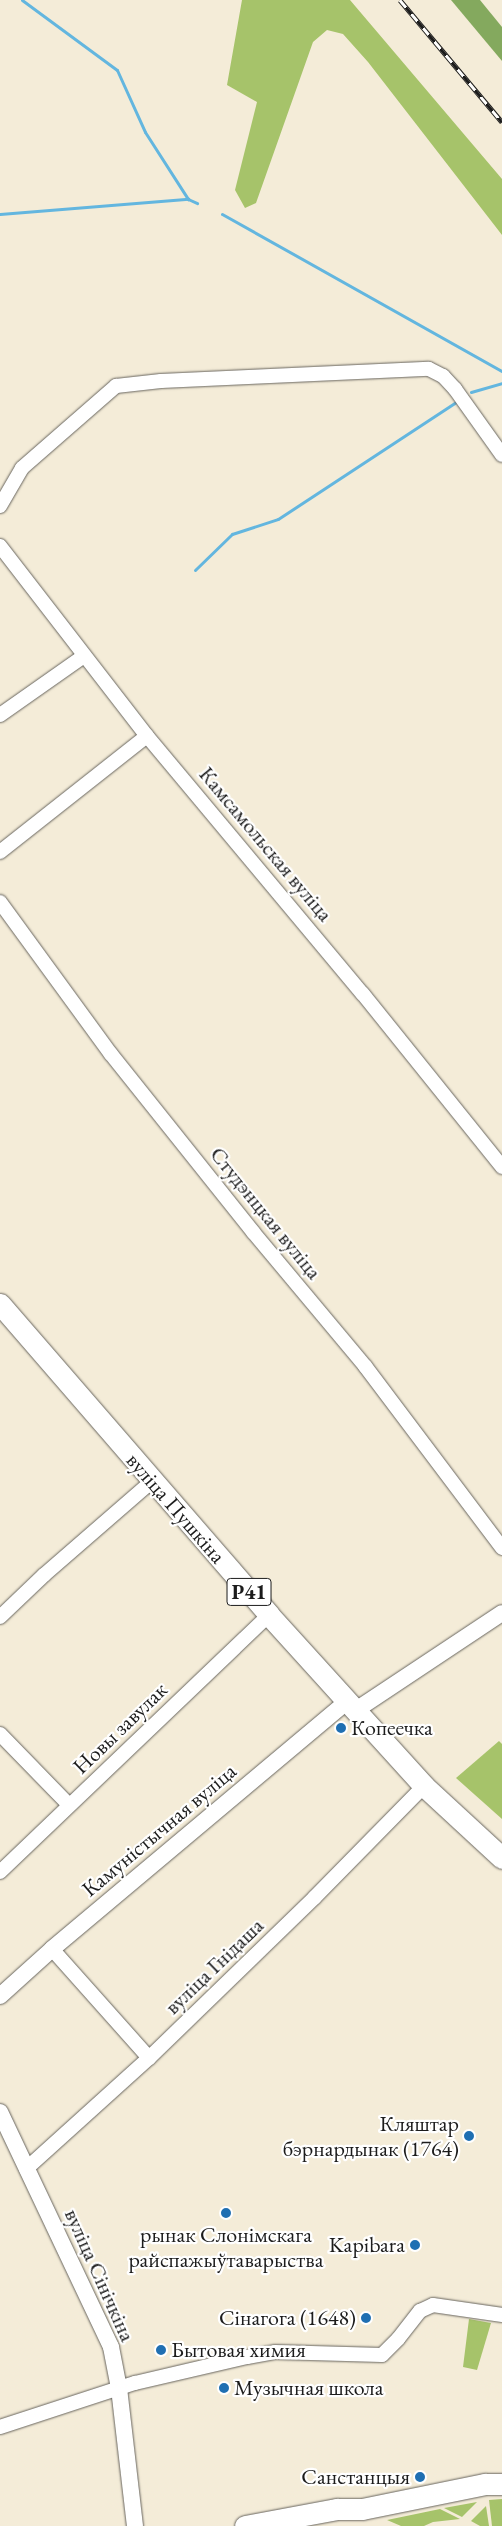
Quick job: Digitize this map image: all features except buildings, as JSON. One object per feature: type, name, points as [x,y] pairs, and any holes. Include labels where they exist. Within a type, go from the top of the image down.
[{"type":"main road","name":"вуліца Пушкіна","points":[[0,1304],[269,1615],[424,1786],[502,1858]]},
{"type":"main road","points":[[245,2526],[337,2509],[360,2518],[498,2480]]},
{"type":"street","points":[[0,506],[22,468],[116,386],[198,379],[429,369],[443,376],[455,389],[502,455]]},
{"type":"street","name":"Камсамольская вуліца","points":[[0,546],[147,736],[363,994],[502,1167]]},
{"type":"street","points":[[0,714],[84,656]]},
{"type":"street","points":[[0,852],[147,736]]},
{"type":"street","name":"Студэнцкая вуліца","points":[[0,902],[111,1054],[253,1232],[365,1366],[502,1548]]},
{"type":"street","points":[[0,1617],[44,1575],[152,1481]]},
{"type":"street","name":"Камуністычная вуліца","points":[[0,1996],[52,1949],[352,1705],[502,1613]]},
{"type":"street","name":"Новы завулак","points":[[0,1872],[269,1615]]},
{"type":"street","points":[[0,1734],[69,1805]]},
{"type":"street","name":"вуліца Гнідаша","points":[[26,2169],[149,2058],[314,1898],[424,1786]]},
{"type":"street","points":[[52,1949],[149,2058]]},
{"type":"street","name":"вуліца Сінічкіна","points":[[0,2112],[111,2348],[120,2388],[134,2526]]},
{"type":"street","points":[[0,2427],[161,2375],[275,2352],[382,2355],[398,2339],[420,2311],[433,2305],[502,2315]]},
{"type":"green space","points":[[242,0],[350,0],[502,179],[502,235],[368,62],[343,34],[327,30],[313,42],[256,203],[245,208],[235,190],[257,102],[227,85]]},
{"type":"green space","points":[[451,0],[480,0],[502,27],[502,61]]},
{"type":"green space","points":[[499,1741],[502,1744],[502,1819],[456,1778]]},
{"type":"green space","points":[[469,2319],[491,2323],[477,2370],[463,2367]]},
{"type":"green space","points":[[502,2499],[502,2526],[492,2526],[489,2500]]},
{"type":"green space","points":[[477,2502],[462,2517],[444,2508]]},
{"type":"green space","points":[[486,2506],[489,2526],[480,2526],[471,2521]]},
{"type":"green space","points":[[440,2509],[460,2519],[433,2522],[424,2526],[401,2526],[387,2520]]},
{"type":"waterway","points":[[22,0],[117,70],[145,132],[188,199]]},
{"type":"waterway","points":[[0,214],[188,199],[197,203]]},
{"type":"waterway","points":[[222,214],[502,371]]},
{"type":"waterway","points":[[471,392],[502,383]]},
{"type":"waterway","points":[[195,570],[232,534],[278,519],[456,402]]},
{"type":"railway","points":[[400,0],[502,122]]},
{"type":"place","name":"Копеечка","points":[[341,1728]]},
{"type":"place","name":"Кляштар бэрнардынак (1764)","points":[[469,2136]]},
{"type":"place","name":"рынак Слонімскага райспажыўтаварыства","points":[[226,2213]]},
{"type":"place","name":"Kapibara","points":[[415,2245]]},
{"type":"place","name":"Сінагога (1648)","points":[[366,2318]]},
{"type":"place","name":"Бытовая химия","points":[[161,2350]]},
{"type":"place","name":"Музычная школа","points":[[224,2388]]},
{"type":"place","name":"Санстанцыя","points":[[420,2477]]}]
